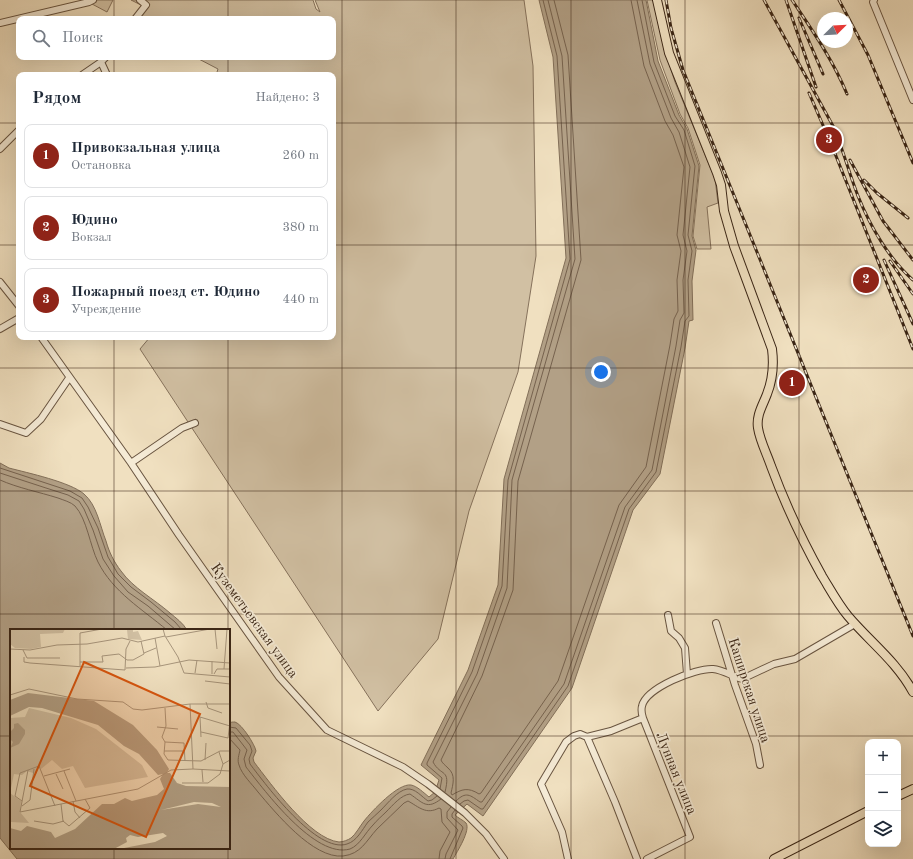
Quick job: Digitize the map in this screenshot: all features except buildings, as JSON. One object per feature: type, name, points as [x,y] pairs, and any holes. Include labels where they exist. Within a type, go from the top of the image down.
[{"type":"main road","points":[[657,0],[669,53],[717,173],[724,211],[734,246],[772,349],[774,362],[773,372],[769,390],[760,412],[758,427],[767,454],[788,510],[804,545],[834,597],[848,617],[891,660],[913,692]]},
{"type":"main road","points":[[901,795],[913,789]]},
{"type":"main road","points":[[774,859],[865,813]]},
{"type":"street","points":[[30,16],[93,0]]},
{"type":"street","points":[[137,16],[146,5],[140,0]]},
{"type":"street","points":[[874,0],[873,2],[913,100]]},
{"type":"street","points":[[0,23],[16,19]]},
{"type":"street","points":[[86,72],[101,62],[106,72]]},
{"type":"street","points":[[0,149],[16,133]]},
{"type":"street","points":[[0,282],[16,302]]},
{"type":"street","points":[[0,330],[16,320]]},
{"type":"street","name":"Куземетьевская улица","points":[[43,340],[131,463],[179,535],[279,677],[327,730],[403,767],[428,784],[465,813],[486,834],[504,859]]},
{"type":"street","points":[[0,424],[26,432],[41,419],[69,378]]},
{"type":"street","points":[[131,463],[182,428],[195,423]]},
{"type":"street","points":[[668,615],[671,631],[679,638],[685,648],[687,674]]},
{"type":"street","name":"Каширская улица","points":[[716,623],[756,744],[760,765]]},
{"type":"street","points":[[568,859],[562,832],[541,784],[566,742],[574,736],[580,734],[587,737],[611,731],[643,718],[642,706],[645,700],[662,684],[687,674],[712,669],[742,679],[774,664],[788,659],[795,659],[855,624]]},
{"type":"street","name":"Лунная улица","points":[[643,718],[690,837],[647,859]]},
{"type":"street","points":[[587,737],[615,802],[637,859]]},
{"type":"shaded area","points":[[91,0],[113,0],[107,12],[92,4]]},
{"type":"shaded area","points":[[131,0],[313,0],[316,9],[320,12],[315,0],[524,0],[533,66],[536,256],[518,372],[469,511],[438,639],[378,711],[140,349],[148,340],[336,340],[336,72],[217,72],[218,69],[201,60],[336,60],[336,16],[140,16],[145,7]]},
{"type":"shaded area","points":[[647,0],[654,0],[659,27],[675,82],[715,179],[718,203],[707,207],[711,249],[697,249],[693,236],[700,165],[688,128],[680,114],[660,60]]},
{"type":"water","points":[[539,0],[646,0],[658,61],[679,115],[687,129],[699,166],[692,236],[696,250],[692,281],[693,320],[689,321],[660,474],[633,510],[572,688],[483,816],[467,804],[455,815],[466,823],[467,831],[453,859],[17,859],[0,838],[0,463],[9,468],[59,482],[84,494],[92,504],[98,516],[110,553],[121,571],[131,583],[164,608],[184,625],[186,629],[10,629],[10,849],[230,849],[230,723],[232,722],[238,724],[248,735],[256,751],[253,758],[254,762],[281,796],[304,821],[328,839],[339,842],[351,838],[379,805],[399,788],[411,785],[429,797],[435,792],[439,780],[421,765],[468,670],[498,585],[504,479],[566,258],[553,57]]},
{"type":"railway","points":[[666,0],[671,28],[683,70],[913,636]]},
{"type":"railway","points":[[764,0],[833,126],[858,196],[868,219],[888,252],[904,272],[913,280]]},
{"type":"railway","points":[[786,0],[816,87]]},
{"type":"railway","points":[[792,0],[829,57],[847,94]]},
{"type":"railway","points":[[839,0],[868,55],[913,163]]},
{"type":"railway","points":[[799,18],[823,74]]},
{"type":"railway","points":[[809,93],[832,146],[913,349]]},
{"type":"railway","points":[[850,160],[883,221],[913,260]]},
{"type":"railway","points":[[864,180],[877,193],[908,218]]},
{"type":"railway","points":[[884,260],[913,324]]},
{"type":"railway","points":[[890,261],[913,294]]},
{"type":"place","name":"Пожарный поезд ст. Юдино","points":[[829,140]]},
{"type":"place","name":"Юдино","points":[[866,280]]},
{"type":"place","name":"Привокзальная улица","points":[[792,383]]}]
